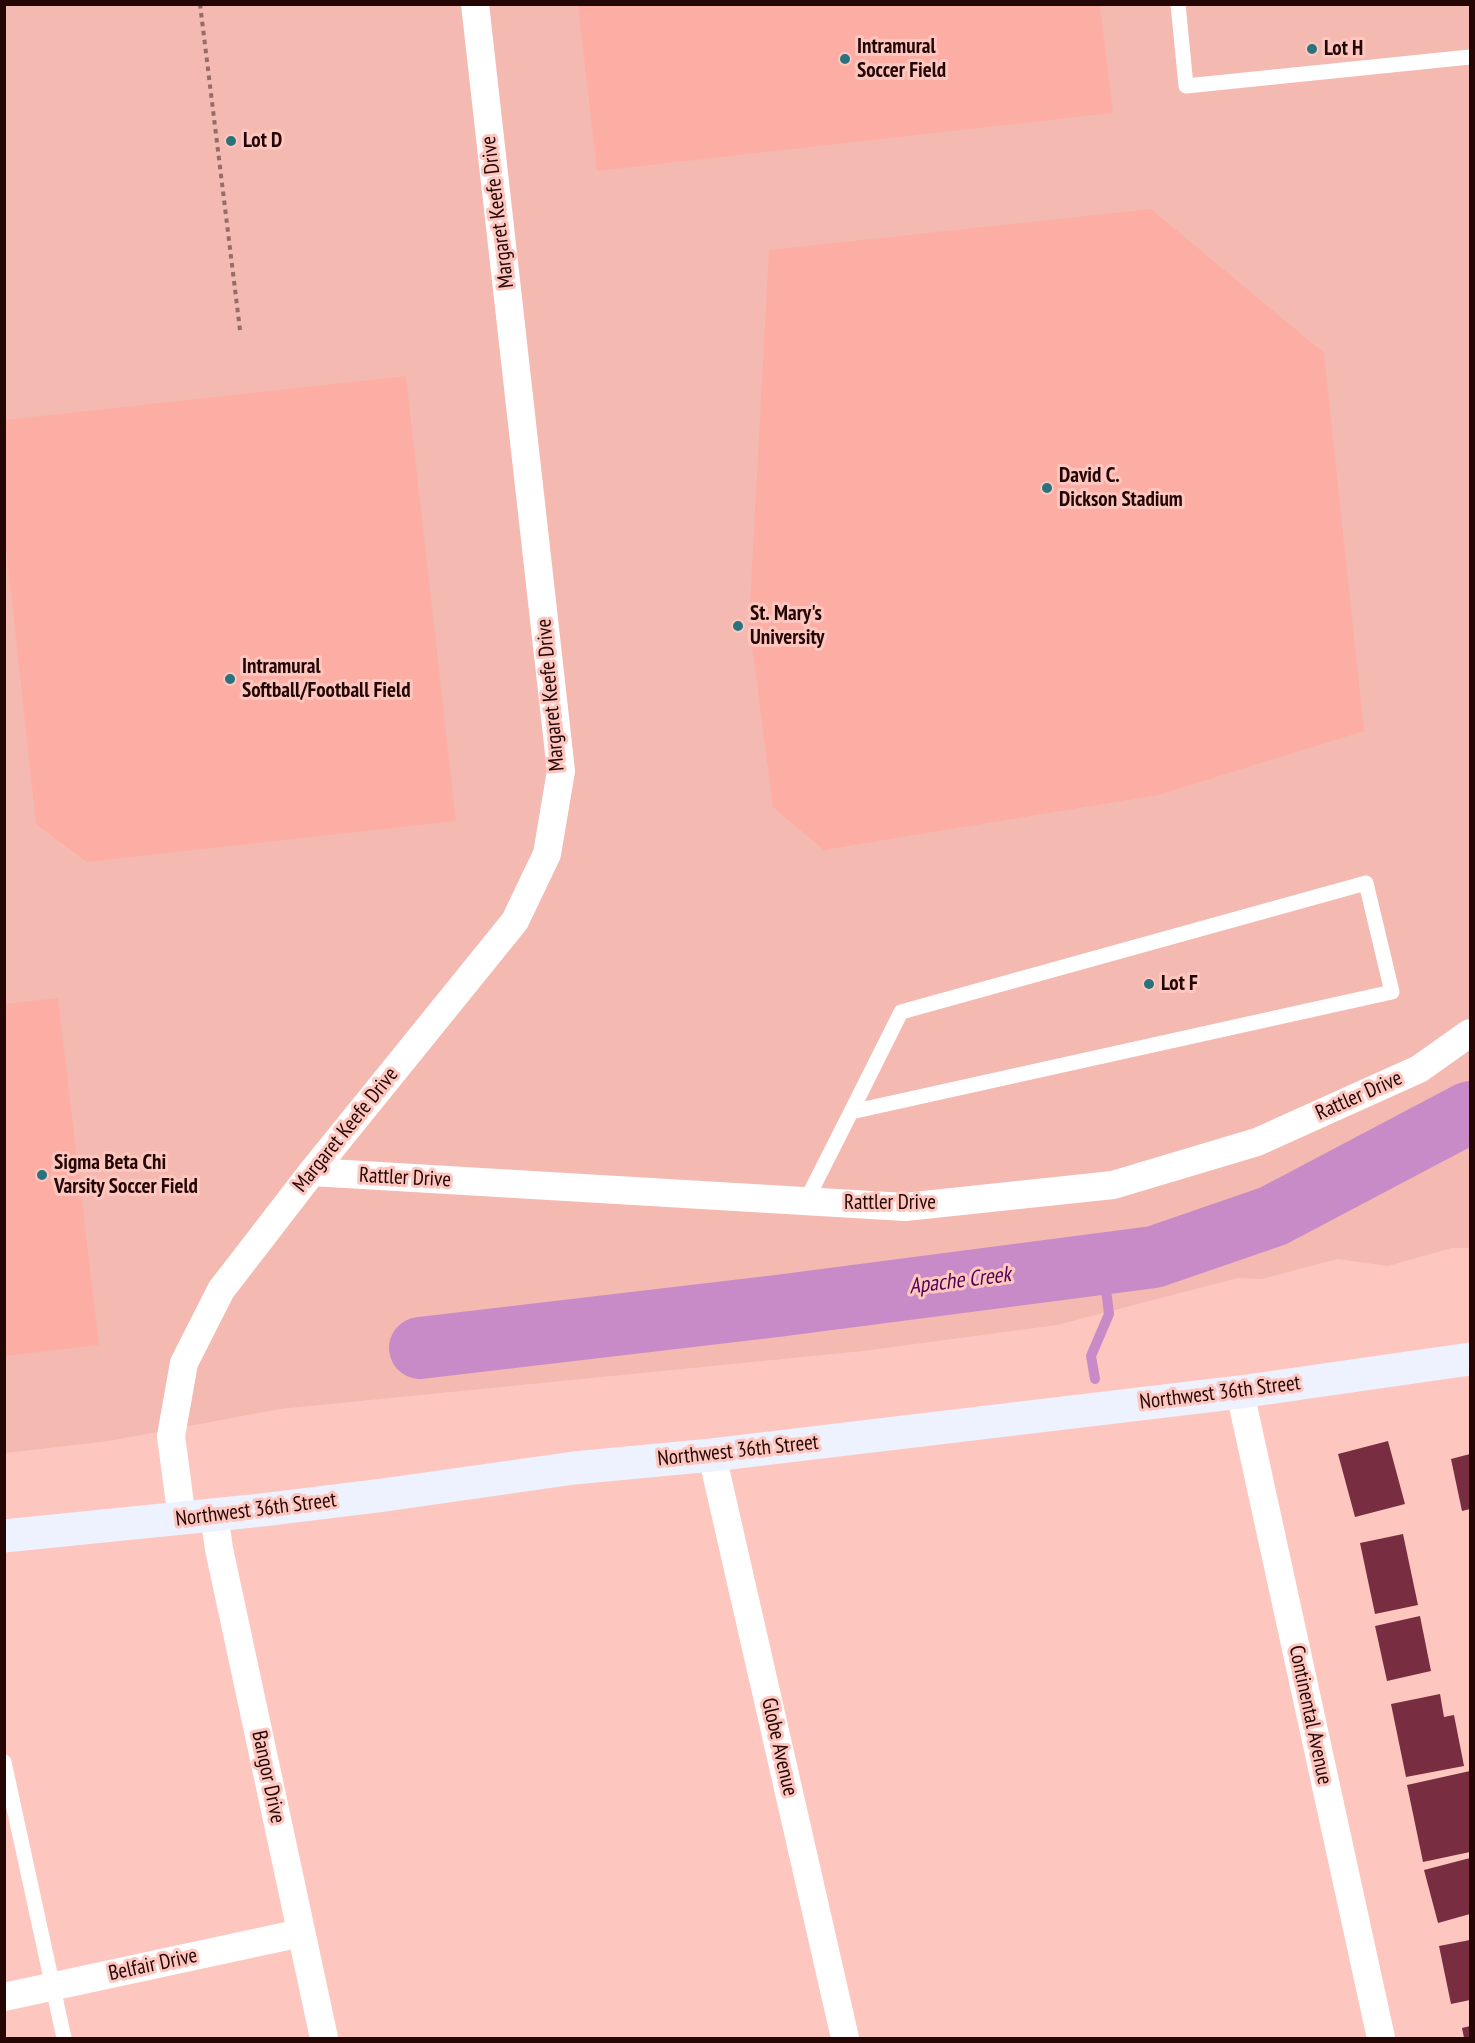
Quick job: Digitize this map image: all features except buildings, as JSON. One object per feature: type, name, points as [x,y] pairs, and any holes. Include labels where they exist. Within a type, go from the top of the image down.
[{"type":"main road","name":"Northwest 36th Street","points":[[4,1536],[182,1519],[384,1495],[574,1468],[712,1455],[1240,1392],[1470,1359]]},
{"type":"street","name":"Margaret Keefe Drive","points":[[182,1519],[171,1436],[184,1363],[221,1290],[312,1172],[515,921],[547,854],[561,771],[475,4]]},
{"type":"street","name":"Rattler Drive","points":[[312,1172],[905,1207],[1113,1185],[1257,1142],[1419,1068],[1470,1033]]},
{"type":"street","name":"Continental Avenue","points":[[1240,1392],[1381,2038]]},
{"type":"street","name":"Globe Avenue","points":[[712,1455],[845,2038]]},
{"type":"street","name":"Bangor Drive","points":[[214,1514],[219,1549],[324,2038]]},
{"type":"street","name":"Belfair Drive","points":[[4,1997],[301,1933]]},
{"type":"lane","points":[[1179,4],[1186,86],[1470,57]]},
{"type":"lane","points":[[806,1202],[851,1112],[901,1012],[1366,883],[1392,992],[851,1112]]},
{"type":"lane","points":[[4,1762],[64,2038]]},
{"type":"path","points":[[200,4],[240,330]]},
{"type":"shaded area","name":"St. Mary's University","points":[[4,5],[1470,5],[1470,1248],[1452,1248],[1388,1266],[1337,1259],[1262,1279],[1238,1278],[1057,1325],[863,1351],[280,1409],[109,1441],[5,1453]]},
{"type":"shaded area","name":"Intramural Soccer Field","points":[[578,5],[1100,5],[1113,113],[597,171]]},
{"type":"shaded area","name":"David C. Dickson Stadium","points":[[1151,209],[1324,353],[1364,731],[1158,795],[824,850],[773,807],[749,623],[769,250]]},
{"type":"shaded area","name":"Intramural Softball/Football Field","points":[[406,376],[456,821],[87,862],[36,824],[5,537],[5,420]]},
{"type":"shaded area","name":"Sigma Beta Chi Varsity Soccer Field","points":[[58,998],[99,1345],[5,1356],[5,1004]]},
{"type":"waterway","name":"Apache Creek","points":[[420,1348],[777,1306],[1154,1257],[1273,1216],[1470,1112]]},
{"type":"waterway","points":[[1095,1379],[1091,1356],[1109,1314],[1103,1264]]},
{"type":"place","name":"Lot H","points":[[1312,49]]},
{"type":"place","name":"Intramural Soccer Field","points":[[845,59]]},
{"type":"place","name":"Lot D","points":[[231,141]]},
{"type":"place","name":"David C. Dickson Stadium","points":[[1047,488]]},
{"type":"place","name":"St. Mary's University","points":[[738,626]]},
{"type":"place","name":"Intramural Softball/Football Field","points":[[230,679]]},
{"type":"place","name":"Lot F","points":[[1149,984]]},
{"type":"place","name":"Sigma Beta Chi Varsity Soccer Field","points":[[42,1175]]}]
